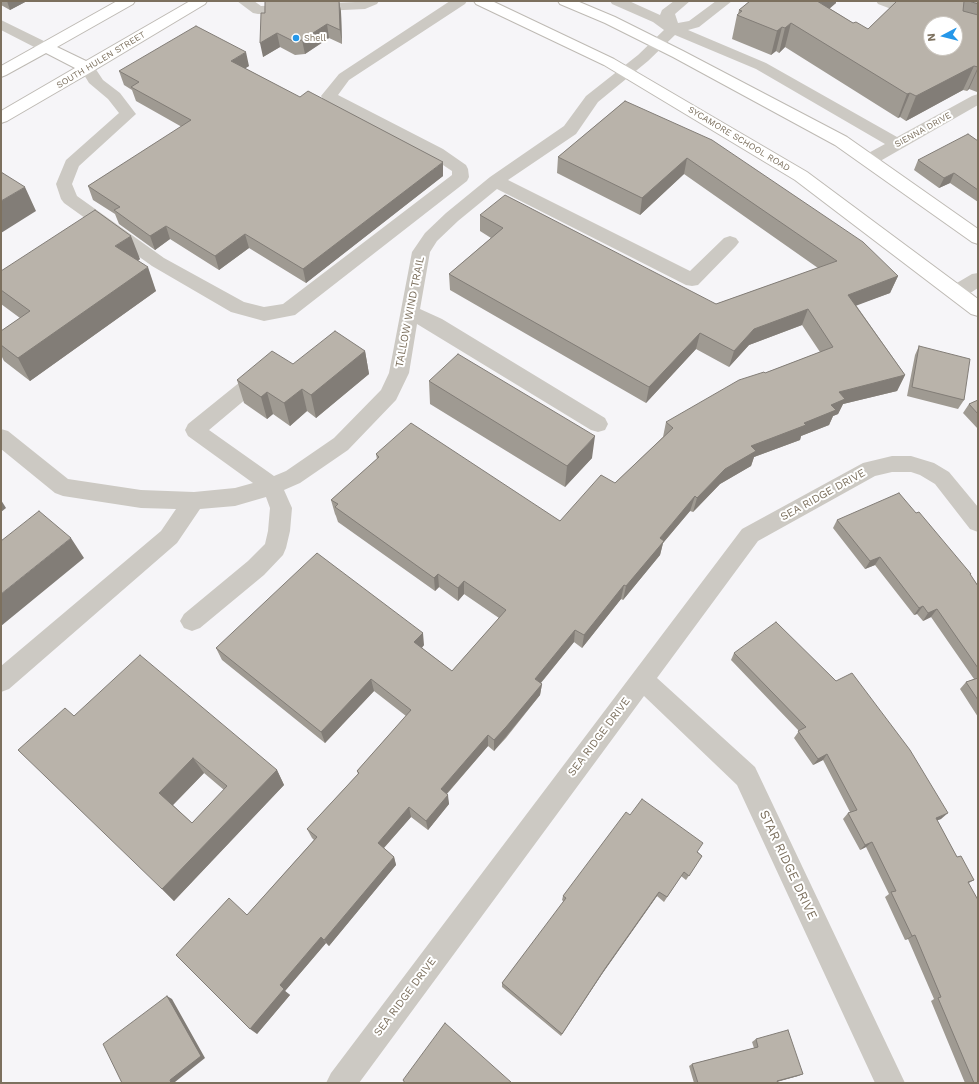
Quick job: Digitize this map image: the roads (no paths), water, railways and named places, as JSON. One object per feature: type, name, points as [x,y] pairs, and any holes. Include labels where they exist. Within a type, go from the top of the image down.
[{"type":"main road","points":[[1,72],[128,1]]},
{"type":"main road","name":"SOUTH HULEN STREET","points":[[1,118],[200,1]]},
{"type":"main road","name":"SYCAMORE SCHOOL ROAD","points":[[481,1],[591,53],[626,72],[801,176],[978,309]]},
{"type":"main road","points":[[565,1],[610,20],[658,44],[841,141],[978,238]]},
{"type":"main road","points":[[45,47],[88,68]]},
{"type":"street","points":[[244,1],[258,10],[365,5],[372,1]]},
{"type":"street","points":[[88,68],[97,83],[114,96],[128,114],[72,164],[64,184],[70,199],[158,262],[238,307],[264,314],[288,310],[461,177],[460,169],[437,153],[329,96],[344,77],[460,1]]},
{"type":"street","points":[[617,1],[658,19],[673,29],[761,66],[893,147]]},
{"type":"street","points":[[673,29],[667,13],[683,1]]},
{"type":"street","points":[[673,29],[694,24],[725,1]]},
{"type":"street","points":[[883,1],[923,16]]},
{"type":"street","points":[[4,29],[45,47]]},
{"type":"street","name":"TALLOW WIND TRAIL","points":[[1,437],[64,487],[141,499],[194,501],[236,497],[272,486],[293,477],[341,444],[389,395],[399,373],[421,252],[431,238],[452,217],[496,181],[570,130],[592,99],[626,72],[673,29]]},
{"type":"street","name":"SIENNA DRIVE","points":[[869,160],[978,99]]},
{"type":"street","points":[[496,181],[692,280],[730,242]]},
{"type":"street","points":[[957,292],[978,279]]},
{"type":"street","points":[[410,312],[435,324],[598,424]]},
{"type":"street","points":[[192,622],[256,568],[275,548],[279,531],[281,508],[272,486],[195,430],[252,383]]},
{"type":"street","name":"SEA RIDGE DRIVE","points":[[341,1083],[750,535],[870,469],[892,464],[911,464],[928,468],[942,478],[978,523]]},
{"type":"street","points":[[1,681],[169,537],[194,501]]},
{"type":"street","name":"STAR RIDGE DRIVE","points":[[642,679],[746,776],[890,1083]]},
{"type":"place","name":"Shell","points":[[296,38]]}]
